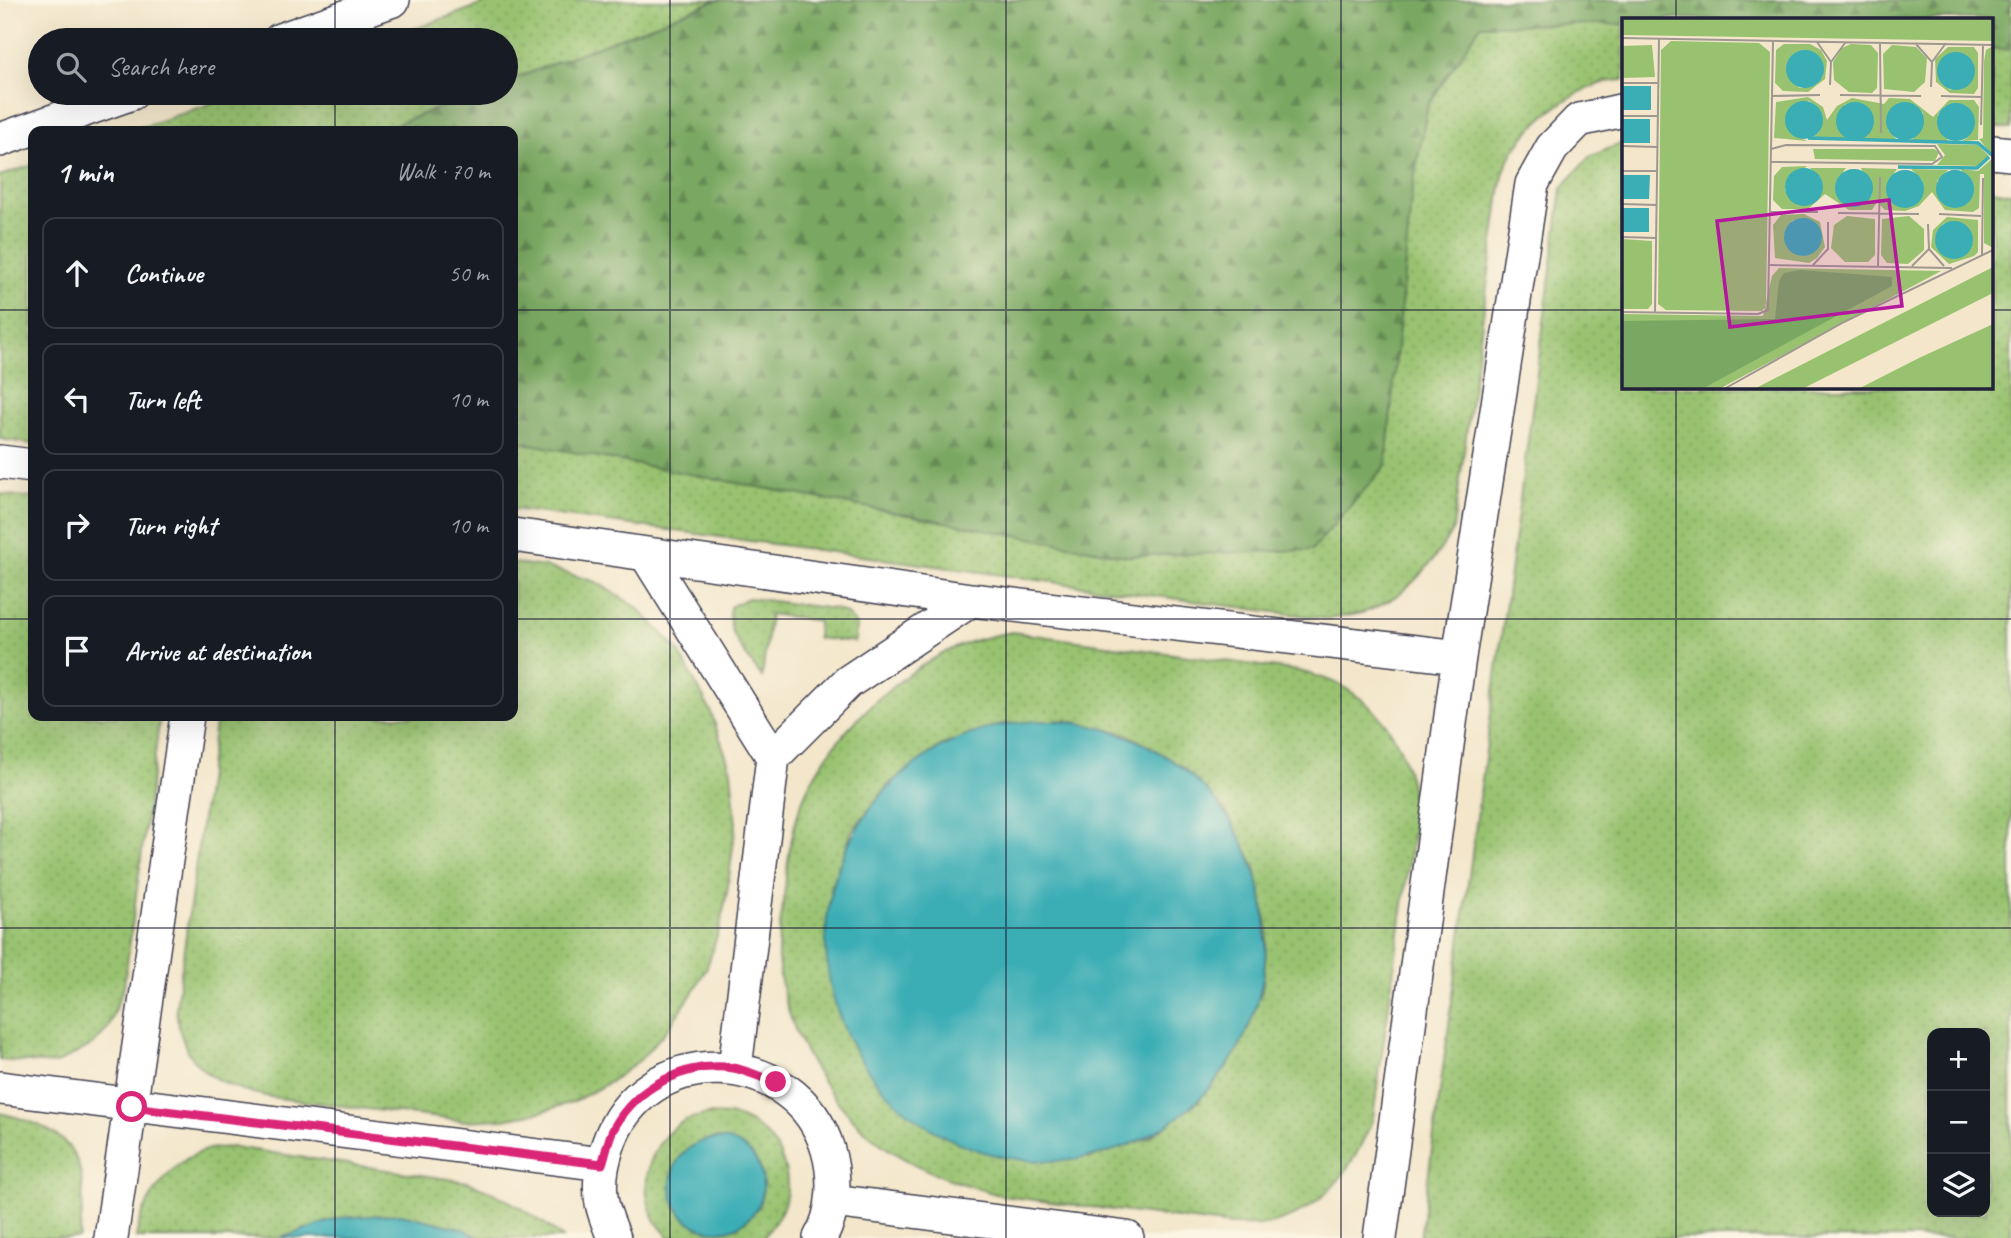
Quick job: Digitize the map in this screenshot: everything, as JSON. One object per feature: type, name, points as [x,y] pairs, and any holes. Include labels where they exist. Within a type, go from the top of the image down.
[{"type":"lane","points":[[314,28],[393,0]]},
{"type":"lane","points":[[39,126],[98,105]]},
{"type":"lane","points":[[1380,1238],[1459,657],[1532,184],[1552,148],[1579,120],[1622,110]]},
{"type":"lane","points":[[0,140],[28,130]]},
{"type":"lane","points":[[0,462],[28,465]]},
{"type":"lane","points":[[518,536],[971,600],[1459,657]]},
{"type":"lane","points":[[647,556],[773,757]]},
{"type":"lane","points":[[735,1069],[773,757],[848,682],[971,600]]},
{"type":"lane","points":[[111,1238],[186,721]]},
{"type":"lane","points":[[614,1238],[602,1202],[602,1164],[614,1128],[637,1098],[668,1077],[705,1067],[735,1069],[776,1082],[803,1104],[823,1132],[833,1167],[833,1201],[820,1238]]},
{"type":"lane","points":[[0,1088],[132,1107],[602,1164]]},
{"type":"lane","points":[[833,1201],[1127,1238]]},
{"type":"green space","points":[[494,0],[2011,0],[2011,129],[1994,126],[1994,18],[1622,18],[1622,80],[1588,88],[1552,110],[1522,139],[1504,172],[1453,529],[1427,567],[1393,598],[1365,612],[1327,619],[518,510],[518,126],[145,126],[206,105],[518,105],[518,28],[417,28]]},
{"type":"green space","points":[[717,0],[2011,0],[2011,50],[1994,48],[1994,18],[1622,18],[1622,24],[1481,25],[1428,105],[1412,190],[1386,465],[1312,550],[1126,556],[518,442],[518,126],[391,126],[446,105],[518,105],[518,77]]},
{"type":"green space","points":[[1622,143],[1622,388],[1994,388],[1994,190],[2011,193],[2011,1238],[1420,1238],[1562,188],[1589,157]]},
{"type":"green space","points":[[28,167],[28,443],[0,439],[0,176]]},
{"type":"green space","points":[[0,494],[28,497],[28,721],[159,721],[124,986],[108,1028],[94,1044],[56,1064],[0,1060]]},
{"type":"green space","points":[[518,564],[546,567],[596,582],[638,608],[678,650],[710,710],[731,770],[736,823],[727,893],[720,927],[707,967],[692,994],[666,1031],[640,1060],[610,1082],[575,1101],[541,1112],[504,1119],[464,1121],[270,1097],[233,1087],[205,1071],[185,1046],[176,1008],[215,721],[518,721]]},
{"type":"green space","points":[[748,598],[835,609],[847,614],[856,625],[855,642],[817,638],[818,621],[770,614],[762,677],[738,644],[731,627],[730,607]]},
{"type":"green space","points":[[1012,632],[1299,671],[1335,683],[1359,697],[1374,710],[1396,741],[1409,777],[1415,819],[1373,1118],[1357,1153],[1335,1184],[1307,1208],[1289,1217],[1265,1225],[1232,1225],[1003,1196],[940,1176],[901,1157],[866,1132],[836,1100],[801,1044],[786,1002],[778,950],[794,826],[806,792],[817,771],[847,731],[905,678],[946,652],[970,642]],"holes":[[[1065,720],[1127,734],[1182,766],[1226,811],[1255,867],[1268,929],[1262,992],[1200,1100],[1149,1138],[1090,1158],[830,890],[852,831],[891,782],[942,745],[1002,724]]]},
{"type":"green space","points":[[0,1113],[47,1129],[63,1140],[73,1153],[80,1169],[82,1189],[79,1238],[0,1238]]},
{"type":"green space","points":[[708,1114],[730,1115],[756,1126],[776,1147],[782,1159],[787,1187],[785,1201],[779,1216],[763,1238],[670,1238],[656,1221],[650,1208],[647,1179],[655,1151],[674,1128],[686,1120]],"holes":[[[714,1138],[746,1150],[758,1165],[762,1186],[761,1199],[700,1142]]]},
{"type":"green space","points":[[234,1147],[468,1182],[518,1206],[563,1238],[480,1238],[463,1229],[339,1218],[281,1238],[136,1238],[151,1197],[170,1173],[193,1155],[206,1150]]},
{"type":"water","points":[[1046,721],[1089,725],[1130,737],[1168,758],[1202,785],[1229,819],[1250,857],[1262,898],[1266,941],[1262,984],[1250,1025],[1229,1063],[1202,1097],[1168,1124],[1130,1145],[1089,1157],[1046,1161],[1003,1157],[962,1145],[924,1124],[890,1097],[863,1063],[842,1025],[830,984],[826,941],[830,898],[842,857],[863,819],[890,785],[924,758],[962,737],[1003,725]]},
{"type":"water","points":[[717,1139],[743,1147],[755,1159],[763,1185],[755,1211],[743,1223],[717,1231],[691,1223],[679,1211],[671,1185],[679,1159],[691,1147]]},
{"type":"water","points":[[401,1214],[463,1229],[480,1238],[281,1238],[339,1218]]},
{"type":"route","points":[[132,1107],[602,1164],[614,1128],[637,1098],[668,1077],[705,1067],[735,1069],[776,1082]]}]
